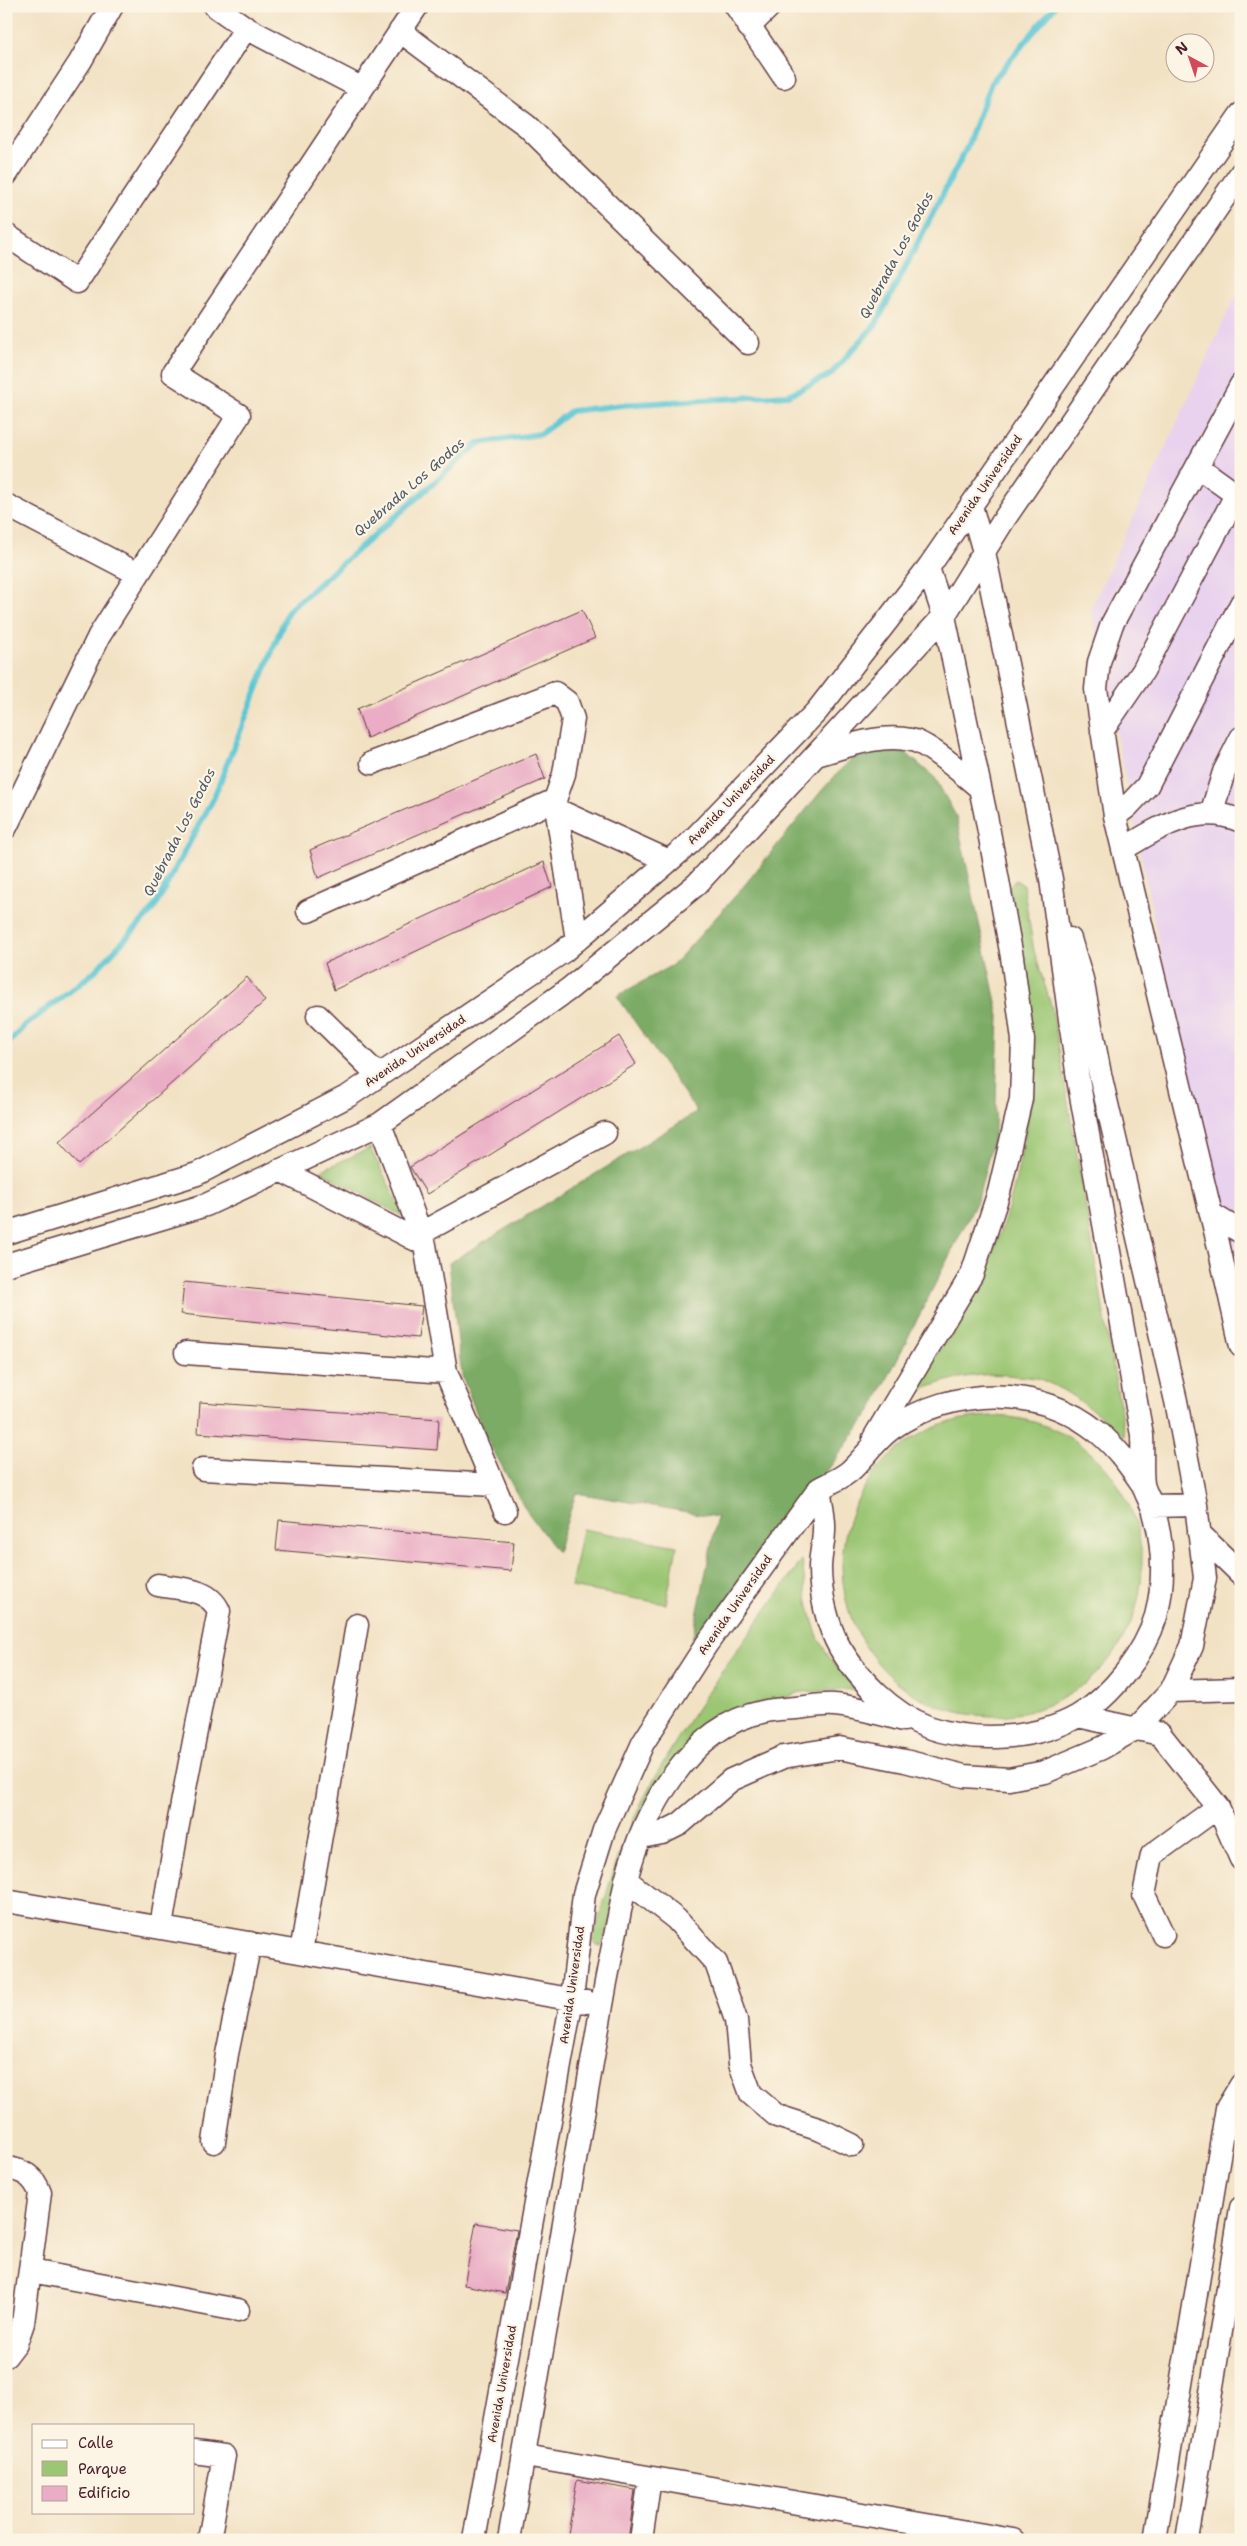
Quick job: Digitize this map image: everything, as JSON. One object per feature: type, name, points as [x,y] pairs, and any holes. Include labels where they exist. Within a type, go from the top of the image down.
[{"type":"street","points":[[6,175],[80,62],[112,6]]},
{"type":"street","points":[[215,6],[246,28],[360,88]]},
{"type":"street","points":[[6,827],[99,636],[239,415],[173,373],[360,88],[417,6]]},
{"type":"street","points":[[736,6],[784,77]]},
{"type":"street","points":[[749,27],[770,6]]},
{"type":"street","points":[[6,235],[78,282],[246,28]]},
{"type":"street","points":[[400,31],[527,126],[748,343]]},
{"type":"street","name":"Avenida Universidad","points":[[6,1233],[197,1174],[350,1095],[564,951],[690,843],[817,711],[928,568],[1241,114]]},
{"type":"street","points":[[6,1265],[206,1205],[380,1124],[569,989],[697,884],[944,616],[984,552],[1241,173]]},
{"type":"street","points":[[1241,385],[1112,624],[1099,662],[1096,689],[1114,816],[1211,1214],[1241,1346]]},
{"type":"street","points":[[1102,731],[1143,671],[1238,497],[1198,467]]},
{"type":"street","points":[[6,505],[138,574]]},
{"type":"street","points":[[971,506],[984,552],[1051,879],[1078,1080],[1142,1435],[1143,1485]]},
{"type":"street","points":[[928,568],[944,616],[980,788],[1012,957],[1024,1040],[1021,1099],[999,1192],[972,1274],[866,1451],[851,1470],[819,1489],[825,1528],[820,1568],[825,1608],[839,1646],[862,1680],[892,1707],[928,1727]]},
{"type":"street","points":[[1114,816],[1128,807],[1147,786],[1241,604]]},
{"type":"street","points":[[372,763],[555,693],[567,702],[573,719],[564,774],[556,805],[577,940]]},
{"type":"street","points":[[1210,814],[1224,772],[1241,738]]},
{"type":"street","points":[[815,756],[870,740],[912,740],[949,762],[980,788]]},
{"type":"street","points":[[308,911],[556,805],[669,861]]},
{"type":"street","points":[[1122,849],[1186,816],[1210,814],[1241,821]]},
{"type":"street","points":[[641,1837],[662,1833],[680,1824],[730,1780],[783,1757],[839,1748],[905,1761],[964,1776],[1010,1779],[1045,1772],[1102,1748],[1137,1728],[1171,1691],[1192,1646],[1205,1578],[1196,1505],[1176,1401],[1100,1074],[1082,979],[1051,879]]},
{"type":"street","points":[[318,1016],[379,1076]]},
{"type":"street","points":[[380,1124],[419,1239],[446,1372],[506,1511]]},
{"type":"street","points":[[419,1239],[605,1133]]},
{"type":"street","points":[[280,1170],[419,1239]]},
{"type":"street","points":[[1211,1214],[1241,1232]]},
{"type":"street","points":[[186,1353],[446,1372]]},
{"type":"street","points":[[509,2540],[626,1880],[657,1798],[686,1759],[725,1726],[762,1712],[832,1705],[859,1708],[928,1727],[982,1738],[1038,1732],[1078,1716],[1110,1690],[1129,1668],[1144,1644],[1155,1618],[1161,1590],[1163,1562],[1160,1534],[1152,1506],[1143,1485],[1122,1454],[1099,1432],[1072,1415],[1043,1403],[1011,1396],[971,1398],[947,1402],[917,1413],[890,1430],[866,1451]]},
{"type":"street","points":[[203,1469],[494,1485]]},
{"type":"street","name":"Avenida Universidad","points":[[474,2540],[572,1999],[584,1894],[604,1830],[643,1742],[706,1645],[819,1489]]},
{"type":"street","points":[[1152,1506],[1196,1505]]},
{"type":"street","points":[[1199,1533],[1241,1574]]},
{"type":"street","points":[[158,1585],[206,1595],[213,1600],[219,1611],[177,1830],[161,1928]]},
{"type":"street","points":[[301,1952],[357,1625]]},
{"type":"street","points":[[1171,1691],[1241,1689]]},
{"type":"street","points":[[1078,1716],[1160,1734],[1218,1807],[1241,1859]]},
{"type":"street","points":[[1162,1935],[1144,1895],[1152,1855],[1218,1807]]},
{"type":"street","points":[[626,1880],[676,1919],[716,1963],[736,2020],[740,2064],[751,2094],[777,2116],[821,2130],[852,2145]]},
{"type":"street","points":[[6,1901],[603,2004]]},
{"type":"street","points":[[214,2142],[227,2054],[250,1943]]},
{"type":"street","points":[[1155,2540],[1234,2108],[1241,2085]]},
{"type":"street","points":[[6,2168],[25,2172],[37,2185],[40,2193],[31,2271],[20,2334],[6,2356]]},
{"type":"street","points":[[1187,2540],[1234,2292],[1241,2208]]},
{"type":"street","points":[[31,2271],[238,2310]]},
{"type":"street","points":[[195,2452],[224,2456],[209,2540]]},
{"type":"street","points":[[525,2456],[1013,2540]]},
{"type":"street","points":[[641,2540],[650,2478]]},
{"type":"shaded area","points":[[1241,290],[1241,1349],[1091,609],[1233,301]]},
{"type":"green space","points":[[875,745],[906,753],[935,778],[956,816],[999,1016],[995,1130],[978,1199],[872,1409],[687,1665],[717,1517],[576,1493],[557,1552],[524,1507],[485,1435],[462,1376],[449,1263],[697,1112],[617,996],[674,964],[738,893],[823,789],[851,759]]},
{"type":"green space","points":[[1016,880],[1023,885],[1034,951],[1052,1008],[1125,1437],[1074,1397],[1052,1384],[1035,1378],[1003,1375],[974,1376],[933,1385],[907,1397],[965,1312],[990,1259],[1005,1218],[1025,1134],[1031,1047],[1029,1003],[1024,960],[1009,886]]},
{"type":"green space","points":[[370,1148],[406,1218],[320,1171]]},
{"type":"green space","points":[[977,1416],[1007,1416],[1036,1422],[1063,1433],[1087,1450],[1108,1471],[1125,1495],[1131,1508],[1142,1551],[1142,1581],[1136,1610],[1125,1637],[1108,1661],[1087,1682],[1063,1699],[1036,1710],[1007,1716],[977,1716],[948,1710],[921,1699],[897,1682],[876,1661],[859,1637],[848,1610],[842,1581],[842,1551],[848,1522],[859,1495],[876,1471],[897,1450],[921,1433],[948,1422]]},
{"type":"green space","points":[[582,1529],[677,1546],[666,1604],[571,1587]]},
{"type":"green space","points":[[802,1560],[808,1601],[820,1640],[834,1664],[859,1689],[801,1692],[765,1705],[728,1724],[654,1809],[605,1939],[601,1945],[596,1944],[593,1939],[627,1834],[660,1768],[698,1707]]},
{"type":"building","points":[[582,610],[595,638],[367,738],[357,709]]},
{"type":"building","points":[[536,754],[545,779],[318,878],[310,850]]},
{"type":"building","points":[[544,862],[552,887],[334,990],[325,963]]},
{"type":"building","points":[[247,977],[265,1001],[79,1165],[59,1142]]},
{"type":"building","points":[[619,1036],[636,1064],[427,1194],[410,1167]]},
{"type":"building","points":[[184,1282],[422,1306],[418,1338],[181,1314]]},
{"type":"building","points":[[200,1402],[439,1419],[437,1450],[198,1433]]},
{"type":"building","points":[[279,1520],[514,1542],[511,1571],[276,1550]]},
{"type":"building","points":[[476,2223],[517,2230],[505,2293],[464,2285]]},
{"type":"building","points":[[577,2480],[635,2490],[628,2540],[567,2540]]},
{"type":"waterway","name":"Quebrada Los Godos","points":[[6,1046],[23,1027],[92,974],[153,910],[214,797],[288,611],[479,443],[540,434],[571,411],[622,405],[788,395],[830,375],[876,324],[966,149],[991,83],[1055,6]]}]
